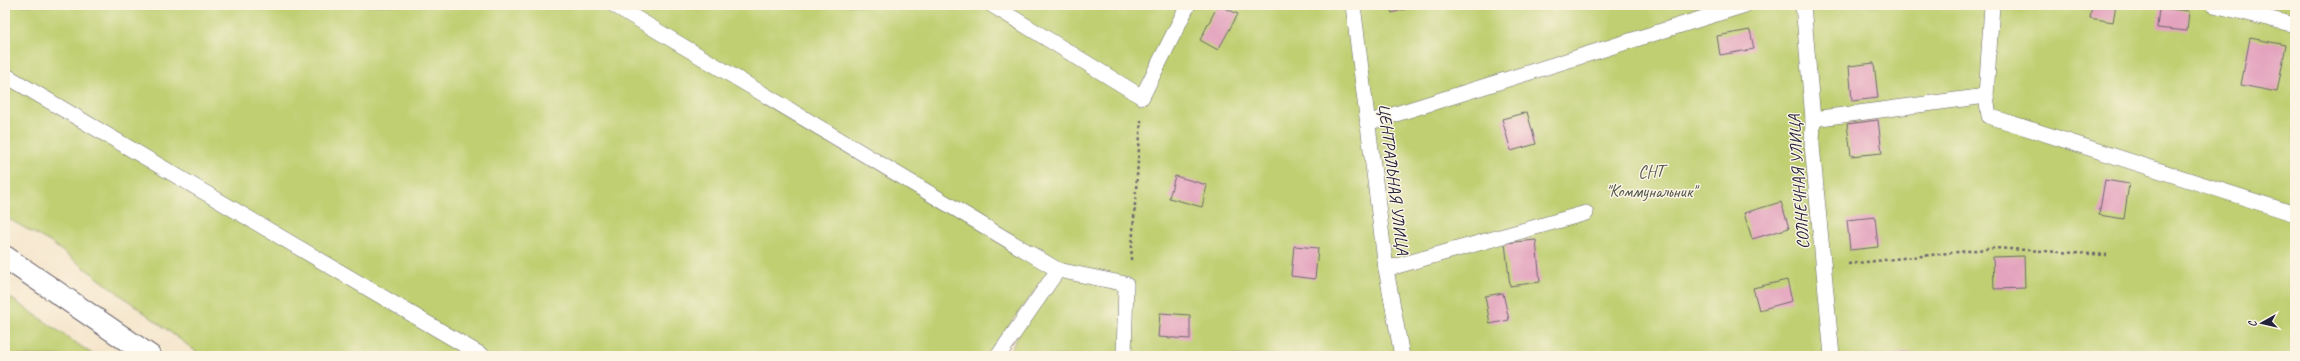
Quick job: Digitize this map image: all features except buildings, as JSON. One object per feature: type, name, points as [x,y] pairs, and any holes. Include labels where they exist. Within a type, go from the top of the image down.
[{"type":"street","points":[[5,257],[150,356]]},
{"type":"lane","points":[[614,5],[1058,270],[1126,284],[1124,356]]},
{"type":"lane","points":[[992,5],[1142,97],[1188,5]]},
{"type":"lane","name":"ЦЕНТРАЛЬНАЯ УЛИЦА","points":[[1353,5],[1386,269],[1402,356]]},
{"type":"lane","points":[[1367,123],[1745,5]]},
{"type":"lane","name":"СОЛНЕЧНАЯ УЛИЦА","points":[[1803,5],[1813,119],[1812,145],[1832,356]]},
{"type":"lane","points":[[1992,5],[1986,96],[1989,116],[2295,214]]},
{"type":"lane","points":[[2214,5],[2295,25]]},
{"type":"lane","points":[[5,74],[483,356]]},
{"type":"lane","points":[[1813,119],[1986,96]]},
{"type":"lane","points":[[1386,269],[1586,213]]},
{"type":"lane","points":[[998,356],[1058,270]]},
{"type":"path","points":[[1126,284],[1133,254],[1142,97]]},
{"type":"path","points":[[1823,266],[1995,248],[2107,255]]},
{"type":"green space","name":"СНТ \"Коммунальник\"","points":[[5,5],[2295,5],[2295,356],[1008,356],[1047,275],[986,356],[202,356],[50,242],[5,217]]},
{"type":"green space","points":[[5,294],[95,356],[5,356]]}]
